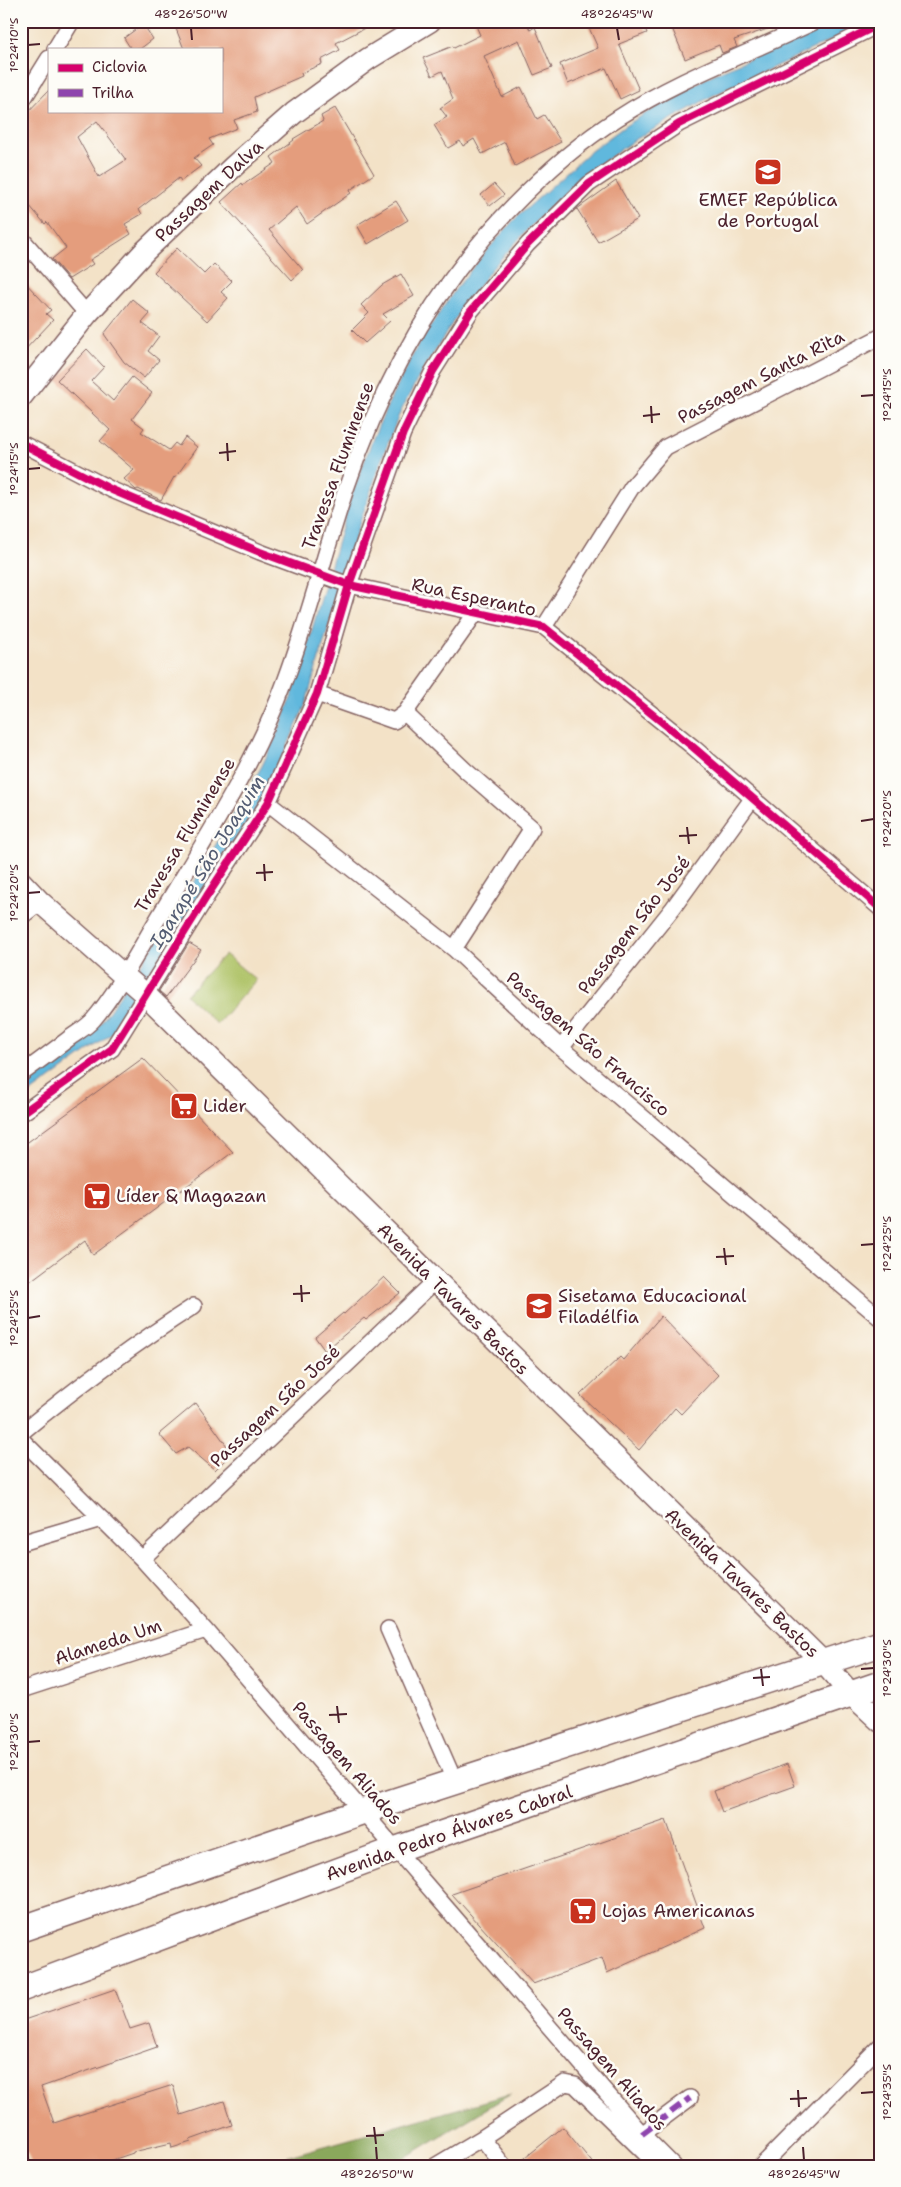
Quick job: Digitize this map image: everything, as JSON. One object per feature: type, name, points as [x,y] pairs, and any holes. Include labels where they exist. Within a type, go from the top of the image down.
[{"type":"main road","name":"Passagem Dalva","points":[[21,397],[87,314],[145,251],[234,166],[294,113],[368,60],[430,21]]},
{"type":"main road","name":"Avenida Tavares Bastos","points":[[21,882],[40,902],[144,993],[824,1663],[851,1694],[880,1721]]},
{"type":"main road","points":[[21,1929],[364,1811],[880,1644]]},
{"type":"main road","name":"Avenida Pedro Álvares Cabral","points":[[21,1989],[397,1849],[880,1684]]},
{"type":"street","points":[[56,48],[72,21]]},
{"type":"street","name":"Travessa Fluminense","points":[[21,1074],[91,1022],[125,975],[237,787],[265,733],[287,677],[322,576],[347,486],[385,390],[422,322],[452,278],[510,209],[555,167],[615,120],[650,99],[707,70],[816,21]]},
{"type":"street","points":[[21,1114],[112,1049],[144,993],[268,803],[317,694],[346,584],[402,433],[433,371],[472,312],[528,244],[589,184],[678,124],[880,24]]},
{"type":"street","points":[[21,103],[48,60]]},
{"type":"street","points":[[21,238],[87,314]]},
{"type":"street","name":"Passagem Santa Rita","points":[[544,627],[632,487],[666,448],[880,337]]},
{"type":"street","name":"Rua Esperanto","points":[[21,443],[112,490],[322,576],[346,584],[474,614],[544,627],[693,747],[880,908]]},
{"type":"street","points":[[317,694],[394,721],[405,713],[474,614]]},
{"type":"street","points":[[405,713],[465,770],[532,828],[454,949]]},
{"type":"street","name":"Passagem São José","points":[[561,1048],[673,908],[752,799]]},
{"type":"street","name":"Passagem São Francisco","points":[[268,803],[454,949],[561,1048],[880,1318]]},
{"type":"street","points":[[21,917],[40,902]]},
{"type":"street","name":"Passagem São José","points":[[142,1559],[435,1281]]},
{"type":"street","points":[[21,1433],[78,1386],[131,1347],[194,1306]]},
{"type":"street","name":"Passagem Aliados","points":[[21,1439],[142,1559],[206,1630],[642,2134],[674,2166]]},
{"type":"street","points":[[21,1543],[102,1519]]},
{"type":"street","points":[[388,1629],[455,1782]]},
{"type":"street","name":"Alameda Um","points":[[21,1690],[206,1630]]},
{"type":"street","points":[[761,2166],[880,2046]]},
{"type":"street","points":[[435,2166],[482,2138],[565,2083],[570,2082],[658,2166]]},
{"type":"street","points":[[642,2134],[690,2098]]},
{"type":"street","points":[[482,2138],[504,2166]]},
{"type":"green space","points":[[225,954],[256,980],[217,1024],[186,995]]},
{"type":"green space","points":[[511,2094],[391,2166],[253,2166]]},
{"type":"water","name":"Igarapé São Joaquim","points":[[837,21],[872,21],[712,96],[633,141],[571,187],[529,228],[490,271],[453,322],[416,382],[399,415],[358,528],[305,706],[266,795],[165,957],[113,1033],[21,1100],[21,1081],[101,1023],[175,914],[262,766],[281,725],[296,684],[350,500],[373,438],[418,345],[455,290],[514,220],[591,151],[625,126],[714,74]]},
{"type":"building","points":[[173,21],[378,21],[336,43],[340,50],[321,60],[322,64],[301,73],[302,76],[254,97],[257,112],[234,120],[237,128],[209,139],[213,145],[194,158],[201,166],[181,181],[179,178],[139,209],[142,214],[125,224],[131,234],[90,260],[93,264],[69,279],[52,259],[66,248],[47,222],[45,224],[29,205],[21,211],[21,119],[48,91],[48,112],[222,112],[222,48],[184,48]],"holes":[[[97,121],[126,160],[99,177],[77,137]]]},
{"type":"building","points":[[474,21],[526,21],[530,30],[535,27],[552,68],[534,75],[519,40],[484,56],[502,97],[521,87],[537,119],[544,115],[561,142],[515,166],[505,142],[482,154],[474,139],[463,146],[460,141],[448,148],[434,125],[447,117],[440,108],[453,99],[442,71],[432,76],[423,58],[453,46],[454,48],[480,35]]},
{"type":"building","points":[[586,21],[642,21],[647,33],[619,44],[639,90],[620,99],[606,68],[568,84],[560,64],[598,48]]},
{"type":"building","points":[[669,21],[782,21],[783,24],[734,40],[737,47],[722,53],[719,45],[685,59]]},
{"type":"building","points":[[143,24],[153,39],[141,48],[130,48],[124,38]]},
{"type":"building","points":[[335,108],[374,174],[350,190],[351,193],[307,224],[296,207],[269,230],[303,270],[292,280],[221,202],[242,183],[243,185],[275,163],[271,157],[293,139],[323,121],[321,116]]},
{"type":"building","points":[[616,181],[638,219],[598,242],[577,209]]},
{"type":"building","points":[[494,184],[504,195],[490,206],[481,195]]},
{"type":"building","points":[[396,201],[408,220],[368,244],[357,225]]},
{"type":"building","points":[[177,248],[204,274],[214,264],[232,281],[221,292],[228,298],[207,321],[154,272]]},
{"type":"building","points":[[401,274],[414,296],[383,314],[390,321],[365,343],[352,330],[369,313],[361,305],[382,285]]},
{"type":"building","points":[[21,278],[51,310],[46,314],[53,320],[21,354]]},
{"type":"building","points":[[132,299],[150,314],[142,323],[159,336],[148,351],[159,360],[144,378],[124,362],[104,334]]},
{"type":"building","points":[[87,349],[104,367],[91,381],[113,401],[132,377],[152,393],[132,419],[144,428],[141,432],[169,450],[175,443],[179,446],[185,437],[197,447],[174,477],[161,500],[138,489],[136,490],[124,479],[134,470],[100,441],[110,430],[57,380]]},
{"type":"building","points":[[189,943],[201,950],[166,997],[159,991]]},
{"type":"building","name":"Líder & Magazan","points":[[143,1058],[233,1152],[93,1255],[85,1240],[21,1288],[21,1147]]},
{"type":"building","points":[[384,1277],[400,1293],[366,1320],[364,1318],[325,1351],[315,1337],[344,1314]]},
{"type":"building","points":[[661,1316],[718,1375],[681,1414],[675,1408],[639,1450],[580,1395],[620,1357],[623,1360]]},
{"type":"building","points":[[196,1403],[232,1453],[215,1470],[188,1447],[176,1454],[159,1434]]},
{"type":"building","points":[[787,1764],[795,1786],[722,1812],[714,1791]]},
{"type":"building","name":"Lojas Americanas","points":[[666,1820],[705,1928],[607,1973],[602,1958],[533,1984],[452,1894]]},
{"type":"building","points":[[115,1989],[130,2029],[149,2023],[157,2047],[41,2087],[54,2123],[173,2085],[181,2115],[224,2101],[232,2125],[172,2148],[171,2143],[133,2152],[95,2166],[32,2166],[21,2136],[21,2021]]},
{"type":"building","points":[[563,2127],[595,2166],[515,2166]]},
{"type":"marked path","points":[[642,2134],[690,2098]]},
{"type":"cycle path","points":[[21,1114],[112,1049],[207,896],[268,803],[317,694],[349,585],[403,433],[433,371],[471,311],[528,244],[589,184],[679,124],[880,24]]},
{"type":"cycle path","points":[[21,443],[112,490],[260,552],[349,585],[544,627],[693,747],[880,908]]},
{"type":"place","name":"EMEF República de Portugal","points":[[768,172]]},
{"type":"place","name":"Lider","points":[[184,1106]]},
{"type":"place","name":"Líder & Magazan","points":[[97,1196]]},
{"type":"place","name":"Sisetama Educacional Filadélfia","points":[[539,1306]]},
{"type":"place","name":"Lojas Americanas","points":[[583,1911]]}]
